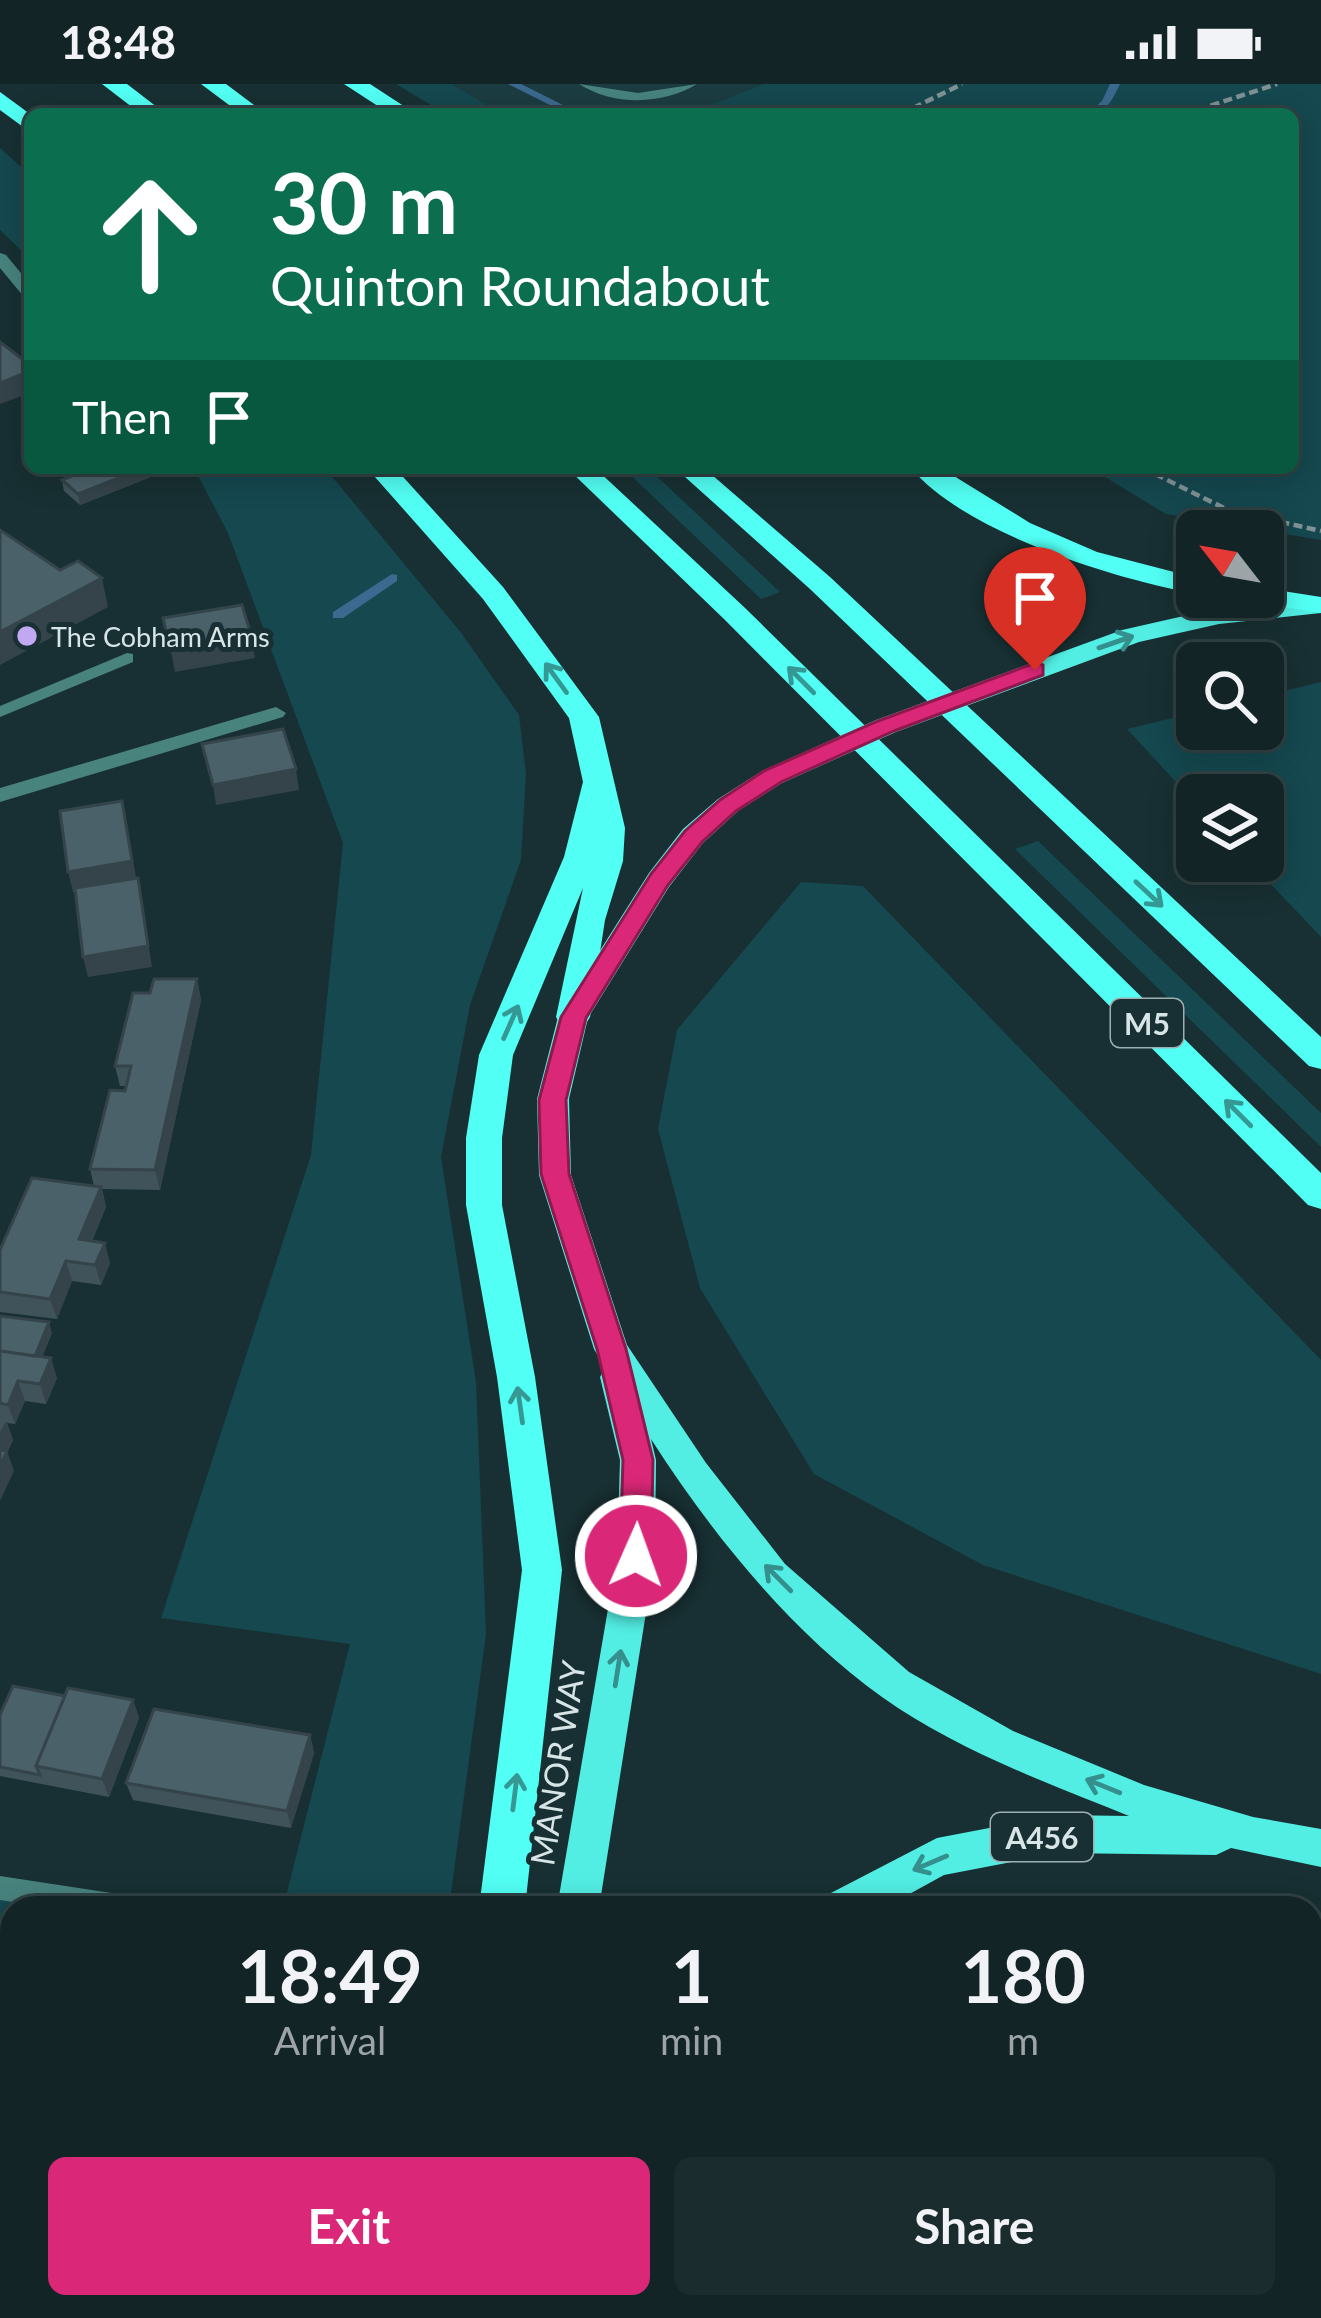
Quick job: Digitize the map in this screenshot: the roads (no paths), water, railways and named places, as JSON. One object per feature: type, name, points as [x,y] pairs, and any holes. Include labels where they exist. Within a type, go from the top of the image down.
[{"type":"highway","points":[[113,84],[146,108]]},
{"type":"highway","points":[[212,84],[246,108]]},
{"type":"highway","points":[[355,84],[395,108]]},
{"type":"highway","points":[[0,99],[24,120]]},
{"type":"highway","points":[[385,474],[493,593],[584,717],[609,828],[607,861],[589,920],[553,1100],[555,1174],[611,1349],[693,1474],[772,1575],[895,1684],[1000,1744],[1140,1802],[1253,1836],[1321,1848]]},
{"type":"highway","name":"M5","points":[[586,474],[1321,1195]]},
{"type":"highway","points":[[695,474],[820,584],[1321,1057]]},
{"type":"highway","points":[[932,474],[1057,550],[1176,581]]},
{"type":"highway","points":[[1284,599],[1320,605]]},
{"type":"highway","points":[[573,1017],[659,880],[694,836],[728,805],[772,777],[886,726],[1131,637],[1219,616],[1320,605]]},
{"type":"highway","points":[[503,1896],[542,1570],[516,1377],[484,1205],[484,1138],[496,1055],[580,857],[597,785]]},
{"type":"highway","name":"MANOR WAY","points":[[580,1896],[636,1556],[638,1460],[611,1349]]},
{"type":"highway","name":"A456","points":[[866,1896],[937,1858],[1058,1834],[1253,1836]]},
{"type":"street","points":[[0,258],[24,287]]},
{"type":"street","points":[[0,795],[276,713]]},
{"type":"lane","points":[[585,84],[618,96],[649,97],[691,84]]},
{"type":"lane","points":[[0,712],[127,658]]},
{"type":"lane","points":[[0,1888],[52,1896]]},
{"type":"waterway","points":[[513,84],[563,108]]},
{"type":"waterway","points":[[1100,108],[1115,84]]},
{"type":"waterway","points":[[338,615],[392,578]]},
{"type":"place","name":"The Cobham Arms","points":[[27,636]]}]
